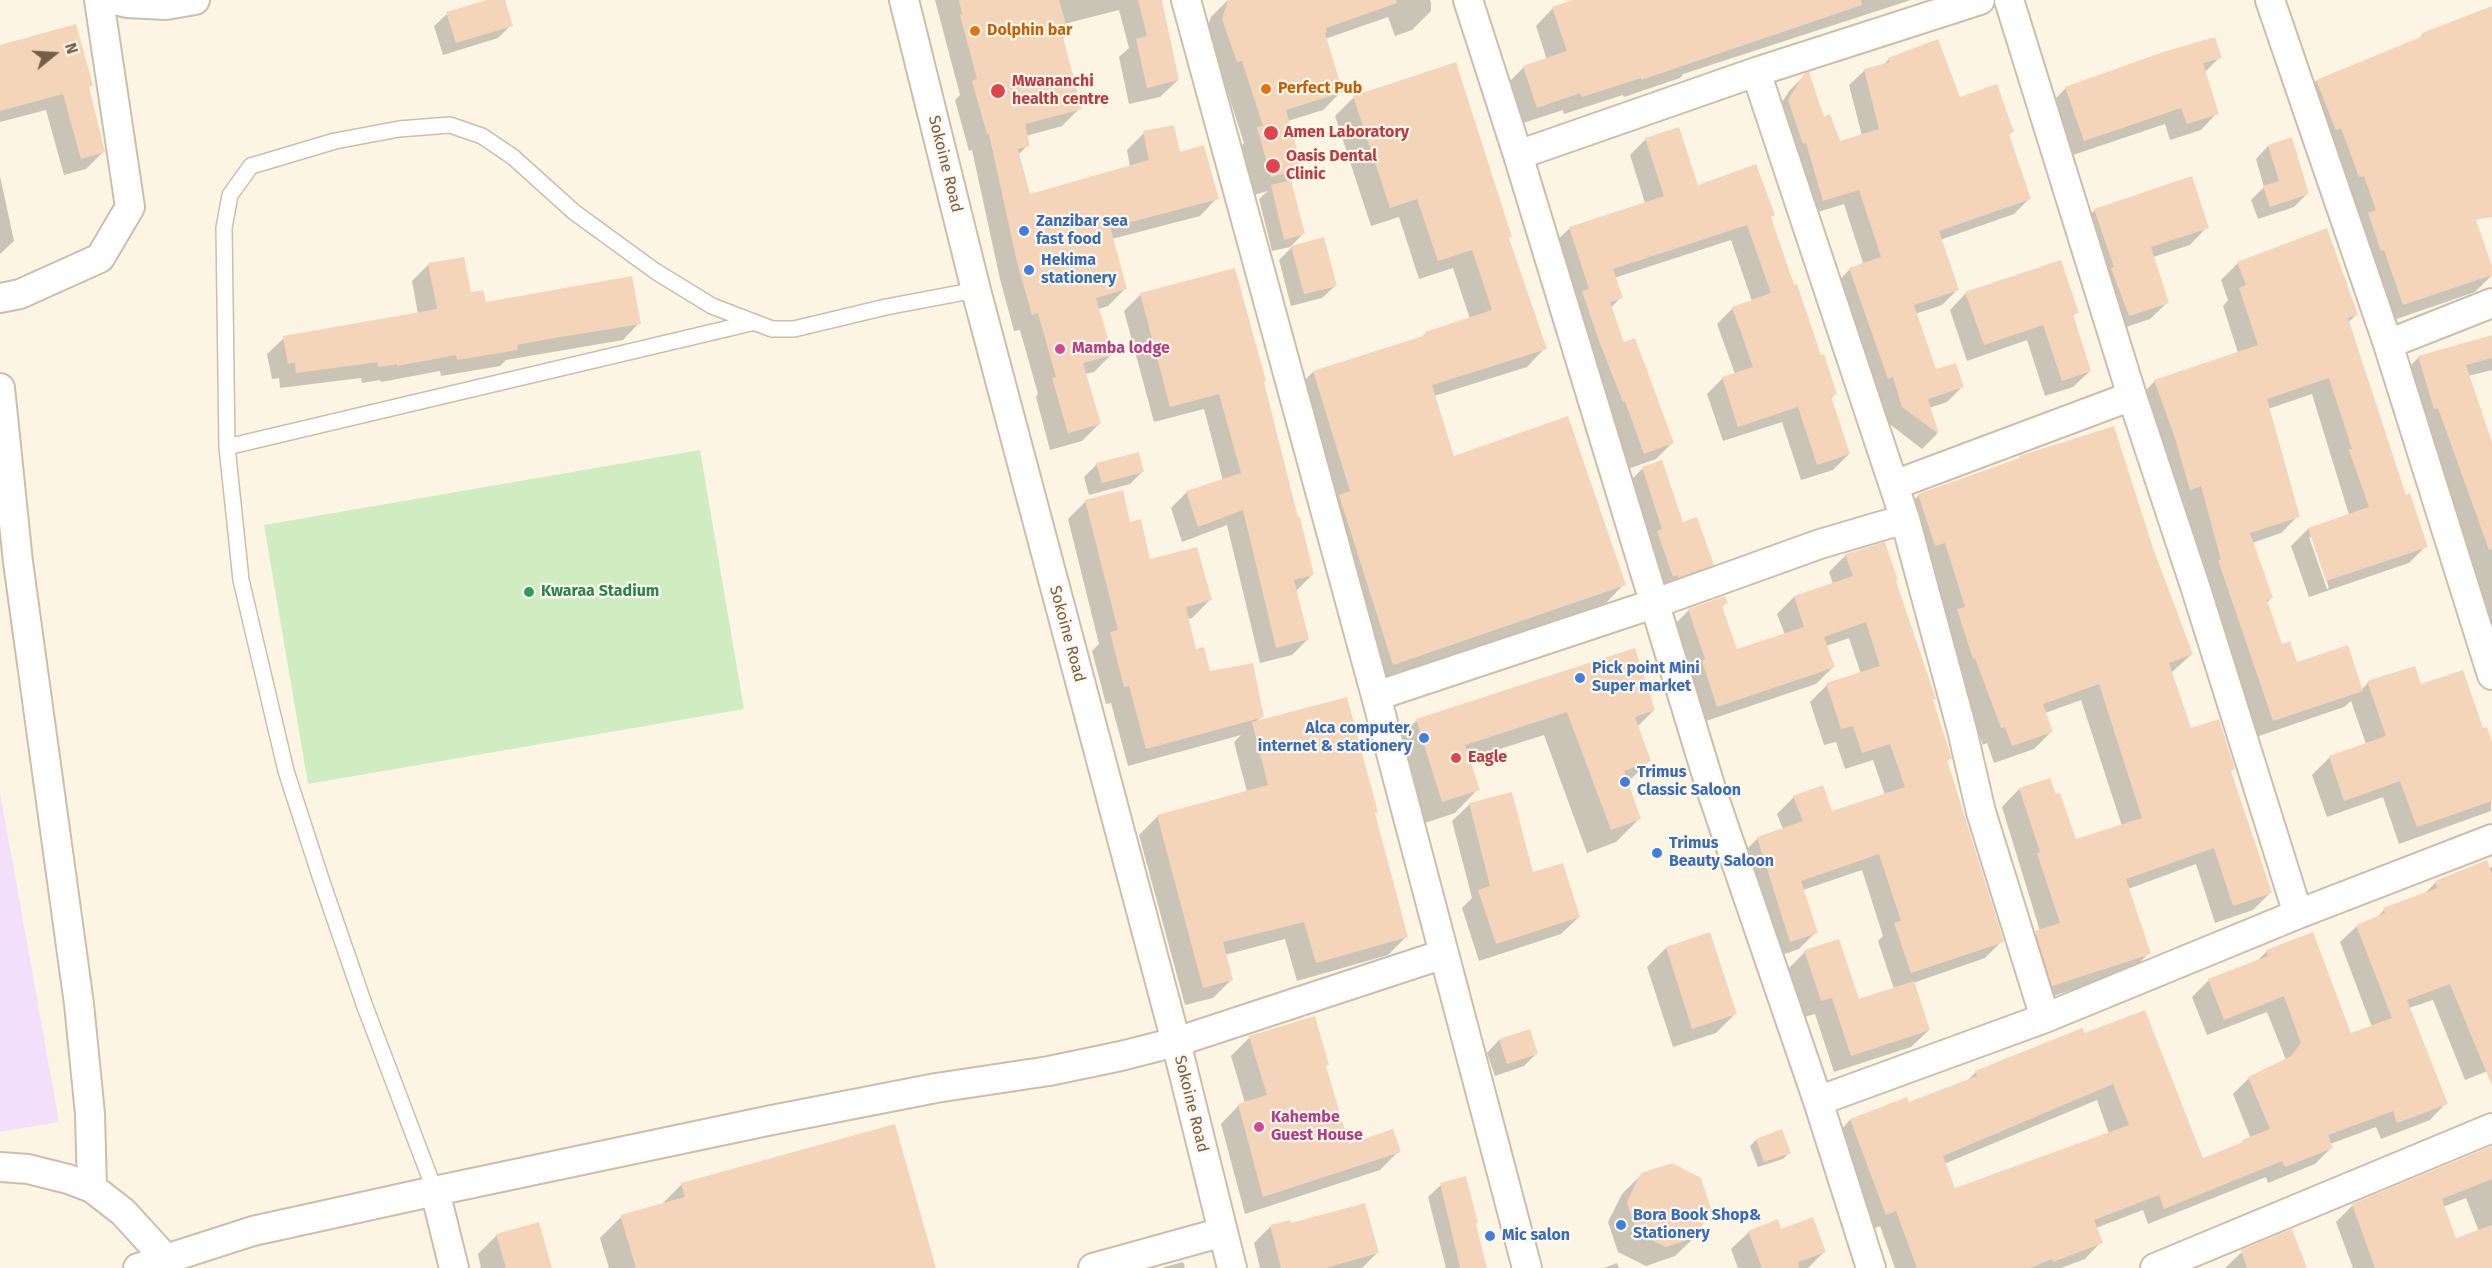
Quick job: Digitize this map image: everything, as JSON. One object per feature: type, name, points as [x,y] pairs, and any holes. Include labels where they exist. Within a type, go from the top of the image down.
[{"type":"street","points":[[0,298],[20,294],[100,258],[130,207],[99,0]]},
{"type":"street","points":[[115,0],[166,5],[195,0]]},
{"type":"street","name":"Sokoine Road","points":[[904,0],[976,290],[1176,1042],[1232,1268]]},
{"type":"street","points":[[1186,0],[1376,696],[1527,1268]]},
{"type":"street","points":[[1468,0],[1518,155],[1712,792],[1818,1101],[1872,1268]]},
{"type":"street","points":[[1518,155],[1756,72],[1980,0]]},
{"type":"street","points":[[2009,0],[2132,396],[2196,589],[2298,914]]},
{"type":"street","points":[[2270,0],[2388,344],[2492,675]]},
{"type":"street","points":[[1756,72],[1905,519],[1982,812],[2005,884],[2018,936],[2045,1018]]},
{"type":"street","points":[[2388,344],[2492,303]]},
{"type":"street","points":[[0,388],[18,562],[79,1004],[90,1113],[92,1188]]},
{"type":"street","points":[[1893,485],[2132,396]]},
{"type":"street","points":[[1376,696],[1653,604],[1820,544],[1905,519]]},
{"type":"street","points":[[1818,1101],[2045,1018],[2298,914],[2492,839]]},
{"type":"street","points":[[138,1268],[253,1231],[435,1191],[767,1121],[936,1088],[1049,1071],[1176,1042],[1444,954]]},
{"type":"street","points":[[2155,1268],[2492,1128]]},
{"type":"street","points":[[0,1167],[28,1169],[92,1188],[123,1212],[166,1259]]},
{"type":"street","points":[[435,1191],[454,1268]]},
{"type":"street","points":[[1093,1268],[1223,1232]]},
{"type":"lane","points":[[435,1191],[364,1004],[286,771],[241,580],[227,447],[224,228],[230,195],[251,166],[335,141],[399,129],[450,125],[482,136],[513,157],[573,212],[656,272],[712,306],[751,323],[772,329],[794,329],[976,290]]},
{"type":"lane","points":[[227,447],[751,323]]},
{"type":"shaded area","points":[[0,792],[59,1122],[0,1132]]},
{"type":"green space","points":[[700,450],[744,709],[308,784],[264,525]]},
{"type":"building","points":[[487,0],[505,0],[513,26],[456,43],[446,12]]},
{"type":"building","points":[[959,0],[1059,0],[1069,35],[1063,37],[1082,109],[1025,124],[1030,146],[1018,149],[1030,194],[1149,160],[1143,131],[1174,125],[1180,152],[1204,145],[1219,199],[1112,227],[1127,289],[1096,298],[1113,355],[1083,363],[1101,424],[1068,433],[1052,378],[1056,377],[1038,313],[1032,315],[1017,262],[989,134],[987,134],[972,81],[977,79],[960,15],[962,14]]},
{"type":"building","points":[[1138,0],[1162,0],[1179,80],[1147,88],[1136,39],[1147,36]]},
{"type":"building","points":[[1228,0],[1396,0],[1397,3],[1326,28],[1325,33],[1343,92],[1286,110],[1302,169],[1271,177],[1257,127],[1263,126],[1242,61],[1237,62],[1222,19]]},
{"type":"building","points":[[1573,0],[1861,0],[1862,5],[1641,80],[1641,78],[1582,97],[1580,93],[1537,108],[1523,66],[1567,51],[1552,7]]},
{"type":"building","points":[[2492,6],[2492,217],[2476,220],[2492,266],[2492,275],[2403,305],[2368,213],[2376,210],[2364,176],[2359,177],[2341,128],[2336,130],[2316,80],[2423,36],[2422,33]]},
{"type":"building","points":[[76,24],[93,85],[89,87],[105,152],[81,159],[63,94],[0,111],[0,45]]},
{"type":"building","points":[[2215,37],[2222,58],[2203,63],[2219,114],[2187,124],[2181,108],[2084,141],[2065,87],[2163,52]]},
{"type":"building","points":[[1938,39],[1960,97],[1997,84],[2014,132],[2009,134],[2031,199],[1939,231],[1959,290],[1914,305],[1936,369],[1956,363],[1964,387],[1928,399],[1939,434],[1902,407],[1893,377],[1888,379],[1849,268],[1881,257],[1859,190],[1823,201],[1806,143],[1803,144],[1788,100],[1804,74],[1809,72],[1824,117],[1830,114],[1840,141],[1879,129],[1864,69],[1890,62],[1888,58]]},
{"type":"building","points":[[1456,62],[1512,237],[1509,238],[1547,349],[1432,385],[1454,456],[1568,416],[1626,585],[1393,665],[1339,495],[1350,491],[1313,371],[1426,335],[1425,332],[1492,310],[1472,250],[1438,261],[1417,199],[1390,208],[1353,96]]},
{"type":"building","points":[[1679,127],[1698,185],[1756,164],[1775,215],[1771,217],[1794,285],[1797,284],[1837,394],[1831,396],[1850,454],[1817,465],[1798,407],[1738,427],[1722,377],[1753,367],[1732,307],[1771,293],[1747,225],[1613,269],[1623,298],[1610,302],[1624,342],[1635,338],[1674,443],[1644,454],[1625,401],[1623,402],[1599,341],[1582,291],[1589,289],[1569,227],[1664,196],[1645,138]]},
{"type":"building","points":[[2292,137],[2309,194],[2270,207],[2263,186],[2279,181],[2268,145]]},
{"type":"building","points":[[2192,176],[2209,228],[2151,247],[2169,303],[2129,316],[2111,268],[2114,267],[2094,209]]},
{"type":"building","points":[[1291,180],[1305,234],[1284,240],[1271,185]]},
{"type":"building","points":[[2327,228],[2358,315],[2348,318],[2406,495],[2410,493],[2428,547],[2326,581],[2308,528],[2369,507],[2349,450],[2352,449],[2329,378],[2267,399],[2300,517],[2250,533],[2273,598],[2267,600],[2282,644],[2290,641],[2297,662],[2348,645],[2363,691],[2273,721],[2218,560],[2221,560],[2201,486],[2190,490],[2174,435],[2154,380],[2258,345],[2239,288],[2246,285],[2237,262]]},
{"type":"building","points":[[1324,237],[1337,286],[1304,294],[1291,246]]},
{"type":"building","points":[[464,257],[471,292],[483,290],[486,302],[632,276],[641,324],[517,345],[518,350],[457,360],[456,355],[397,366],[397,364],[378,367],[378,362],[296,373],[295,362],[288,364],[283,336],[437,309],[428,263]]},
{"type":"building","points":[[2061,260],[2079,313],[2073,314],[2091,371],[2062,381],[2043,325],[1984,345],[1965,292]]},
{"type":"building","points":[[1235,268],[1266,381],[1264,382],[1314,575],[1294,580],[1309,639],[1276,648],[1243,510],[1198,527],[1186,491],[1241,473],[1219,394],[1170,407],[1140,293]]},
{"type":"building","points":[[2492,335],[2492,358],[2466,365],[2492,442],[2492,549],[2489,550],[2438,408],[2434,409],[2418,356]]},
{"type":"building","points":[[2114,426],[2153,548],[2193,654],[2169,663],[2191,728],[2219,719],[2235,769],[2231,771],[2272,893],[2233,906],[2214,848],[2126,879],[2151,954],[2052,986],[2035,931],[2060,923],[2019,788],[2050,778],[2056,794],[2060,793],[2076,839],[2142,818],[2099,684],[2043,704],[2053,732],[2012,746],[2005,727],[2001,728],[1975,658],[1973,659],[1957,609],[1965,607],[1945,543],[1935,546],[1918,494],[2020,458],[2019,456]]},
{"type":"building","points":[[1139,452],[1144,472],[1102,483],[1096,463]]},
{"type":"building","points":[[1662,460],[1683,522],[1697,517],[1714,565],[1678,578],[1677,575],[1673,577],[1657,531],[1662,529],[1642,467]]},
{"type":"building","points":[[1123,490],[1130,522],[1141,519],[1150,559],[1197,547],[1212,600],[1186,607],[1196,649],[1204,647],[1210,671],[1253,663],[1264,717],[1146,749],[1129,686],[1124,687],[1110,632],[1118,630],[1085,500]]},
{"type":"building","points":[[1885,542],[1936,699],[1933,700],[1952,759],[1947,760],[2004,942],[1911,973],[1894,923],[1901,921],[1879,854],[1801,881],[1818,933],[1790,942],[1757,837],[1803,821],[1793,796],[1823,785],[1832,811],[1905,787],[1890,744],[1862,753],[1853,726],[1841,729],[1826,683],[1880,666],[1866,622],[1824,637],[1835,667],[1717,707],[1702,661],[1705,659],[1688,609],[1725,596],[1728,603],[1722,606],[1737,649],[1804,627],[1794,596],[1853,576],[1845,554]]},
{"type":"building","points":[[1635,648],[1655,710],[1635,717],[1651,761],[1624,771],[1641,819],[1611,830],[1567,712],[1465,745],[1480,790],[1442,802],[1416,719]]},
{"type":"building","points":[[2415,666],[2421,684],[2463,670],[2483,728],[2487,727],[2492,742],[2492,801],[2417,827],[2400,781],[2344,801],[2329,756],[2386,736],[2367,681]]},
{"type":"building","points":[[1347,697],[1408,937],[1316,963],[1304,922],[1223,942],[1233,980],[1203,988],[1157,815],[1268,785],[1252,722]]},
{"type":"building","points":[[1512,792],[1533,872],[1563,863],[1580,917],[1496,944],[1478,890],[1490,886],[1469,803]]},
{"type":"building","points":[[2487,860],[2492,874],[2492,1086],[2450,984],[2407,1000],[2448,1104],[2397,1123],[2393,1111],[2328,1135],[2333,1148],[2285,1167],[2282,1161],[2164,1209],[2159,1195],[2094,1220],[2103,1243],[2053,1262],[2052,1259],[2030,1268],[1917,1268],[1896,1211],[1886,1215],[1850,1119],[1907,1097],[1909,1102],[1977,1076],[1975,1071],[2082,1028],[2085,1033],[2145,1010],[2203,1158],[2243,1142],[2242,1140],[2270,1129],[2248,1077],[2291,1056],[2301,1043],[2284,996],[2224,1020],[2208,979],[2268,956],[2266,950],[2313,932],[2351,1033],[2392,1018],[2356,925],[2385,913],[2383,908],[2437,888],[2435,881]],"holes":[[[2113,1084],[2129,1125],[1955,1188],[1943,1156]]]},
{"type":"building","points":[[1710,932],[1737,1014],[1692,1029],[1666,947]]},
{"type":"building","points":[[1839,939],[1859,999],[1914,981],[1930,1030],[1851,1056],[1832,998],[1821,1001],[1804,950]]},
{"type":"building","points":[[1315,1016],[1329,1065],[1326,1066],[1349,1144],[1393,1129],[1401,1152],[1263,1197],[1238,1104],[1267,1095],[1249,1036]]},
{"type":"building","points":[[1530,1029],[1538,1054],[1507,1064],[1499,1039]]},
{"type":"building","points":[[895,1124],[936,1268],[636,1268],[620,1215],[685,1197],[681,1183]]},
{"type":"building","points":[[1782,1129],[1791,1153],[1764,1162],[1756,1139]]},
{"type":"building","points":[[2492,1146],[2492,1179],[2442,1199],[2456,1238],[2492,1225],[2492,1268],[2375,1268],[2352,1204]]},
{"type":"building","points":[[1672,1163],[1701,1178],[1711,1209],[1696,1237],[1666,1247],[1637,1233],[1627,1202],[1641,1173]]},
{"type":"building","points":[[1466,1176],[1487,1268],[1460,1268],[1440,1183]]},
{"type":"building","points":[[1365,1203],[1379,1253],[1325,1268],[1281,1268],[1270,1225],[1290,1220],[1291,1223]]},
{"type":"building","points":[[1813,1217],[1826,1252],[1798,1262],[1799,1268],[1762,1268],[1748,1231],[1778,1219],[1781,1229]]},
{"type":"building","points":[[539,1222],[552,1268],[506,1268],[496,1234]]},
{"type":"building","points":[[2292,1229],[2307,1268],[2247,1268],[2241,1250]]},
{"type":"place","name":"Dolphin bar","points":[[975,31]]},
{"type":"place","name":"Perfect Pub","points":[[1266,89]]},
{"type":"place","name":"Mwananchi health centre","points":[[998,91]]},
{"type":"place","name":"Amen Laboratory","points":[[1271,133]]},
{"type":"place","name":"Oasis Dental Clinic","points":[[1273,166]]},
{"type":"place","name":"Zanzibar sea fast food","points":[[1024,231]]},
{"type":"place","name":"Hekima stationery","points":[[1029,270]]},
{"type":"place","name":"Mamba lodge","points":[[1060,349]]},
{"type":"place","name":"Kwaraa Stadium","points":[[529,592]]},
{"type":"place","name":"Pick point Mini Super market","points":[[1580,678]]},
{"type":"place","name":"Alca computer, internet & stationery","points":[[1424,738]]},
{"type":"place","name":"Eagle","points":[[1456,758]]},
{"type":"place","name":"Trimus Classic Saloon","points":[[1625,782]]},
{"type":"place","name":"Trimus Beauty Saloon","points":[[1657,853]]},
{"type":"place","name":"Kahembe Guest House","points":[[1259,1127]]},
{"type":"place","name":"Bora Book Shop& Stationery","points":[[1621,1225]]},
{"type":"place","name":"Mic salon","points":[[1490,1236]]}]
